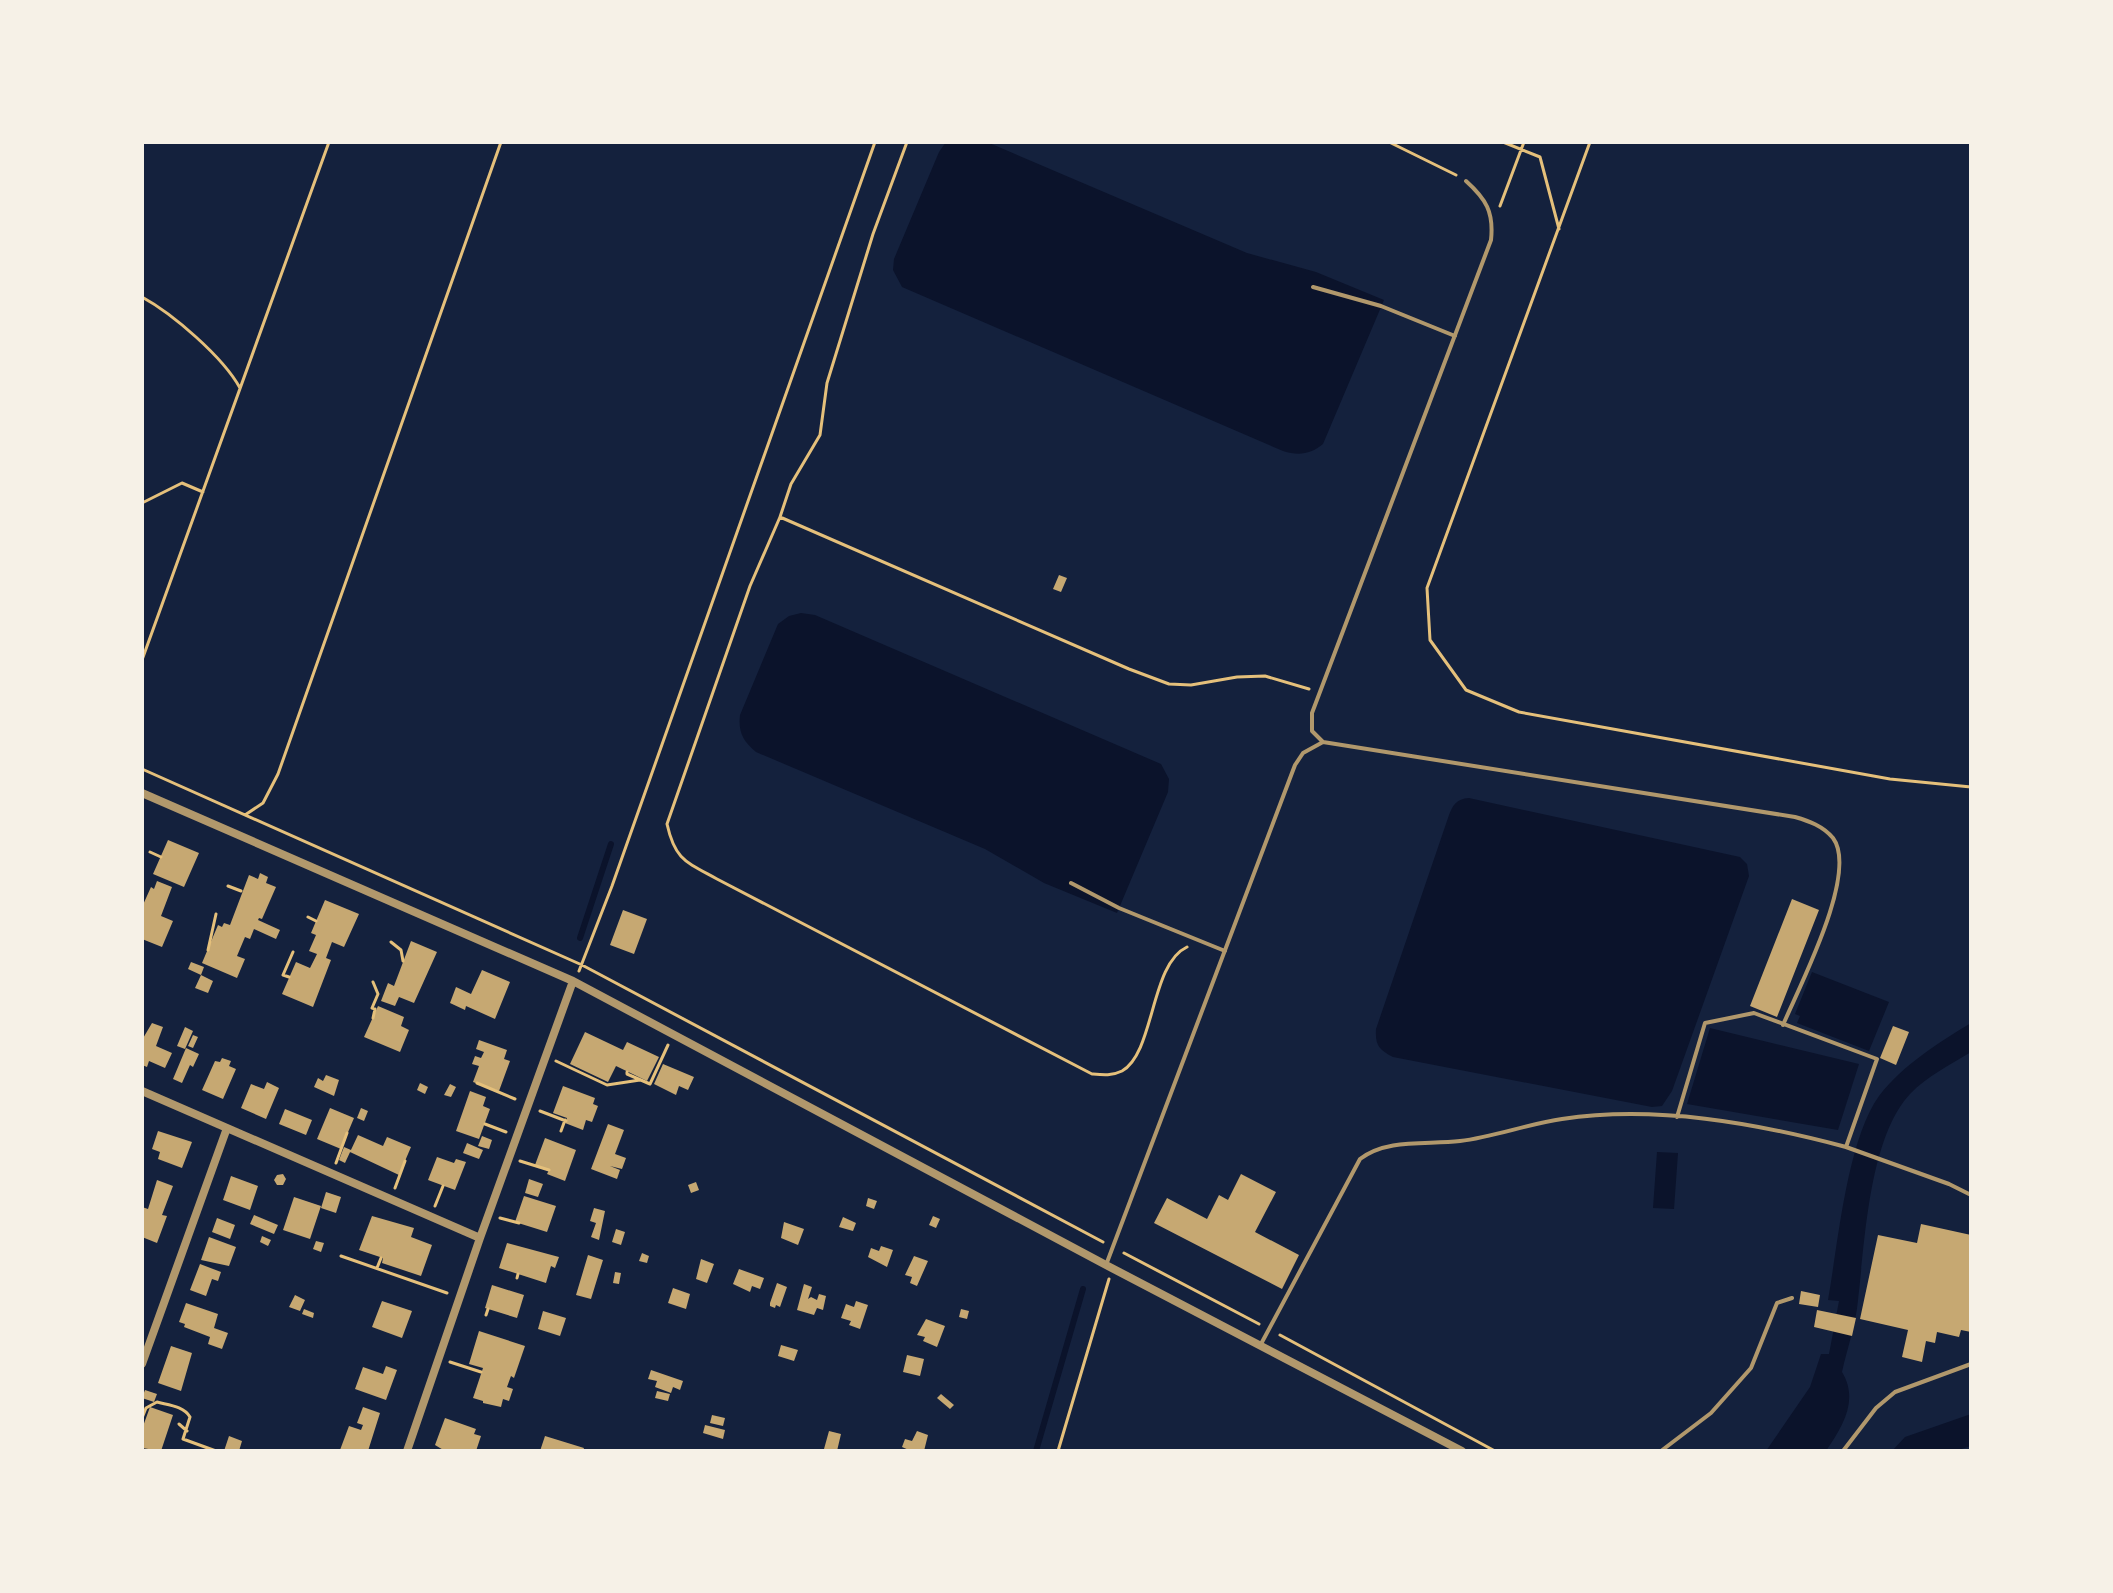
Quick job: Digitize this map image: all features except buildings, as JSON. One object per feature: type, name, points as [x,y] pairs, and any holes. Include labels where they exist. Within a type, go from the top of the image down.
[{"type":"street","points":[[142,793],[573,981],[1462,1451]]},
{"type":"street","points":[[407,1451],[573,981]]},
{"type":"street","points":[[142,1091],[480,1238]]},
{"type":"street","points":[[142,1364],[227,1128]]},
{"type":"lane","points":[[1466,181],[1486,201],[1493,224],[1491,240],[1321,692],[1311,724],[1312,731],[1323,742],[1811,822],[1834,840],[1841,863],[1840,875],[1834,903],[1783,1025]]},
{"type":"lane","points":[[1313,287],[1381,306],[1455,336]]},
{"type":"lane","points":[[1109,1267],[1113,1247],[1295,765],[1303,753],[1323,742]]},
{"type":"lane","points":[[1071,883],[1119,908],[1225,951]]},
{"type":"lane","points":[[1677,1117],[1705,1023],[1754,1013],[1877,1059],[1846,1147]]},
{"type":"lane","points":[[1260,1346],[1360,1159],[1370,1151],[1386,1146],[1463,1141],[1562,1119],[1619,1115],[1677,1117],[1810,1138],[1854,1149],[1971,1195]]},
{"type":"lane","points":[[1661,1451],[1711,1413],[1751,1368],[1777,1303],[1792,1298]]},
{"type":"lane","points":[[1843,1451],[1876,1408],[1895,1392],[1971,1364]]},
{"type":"path","points":[[142,660],[329,142]]},
{"type":"path","points":[[245,815],[263,803],[278,774],[501,142]]},
{"type":"path","points":[[582,965],[875,142]]},
{"type":"path","points":[[907,142],[873,234],[827,383],[820,435],[791,484],[750,586],[667,824],[673,848],[691,865],[1092,1074],[1108,1076],[1124,1070],[1135,1056],[1171,959],[1183,948],[1201,943]]},
{"type":"path","points":[[1389,142],[1422,156],[1466,181]]},
{"type":"path","points":[[1503,142],[1540,157],[1559,229]]},
{"type":"path","points":[[1493,224],[1524,142]]},
{"type":"path","points":[[1590,142],[1427,588],[1430,640],[1466,690],[1519,712],[1890,779],[1971,787]]},
{"type":"path","points":[[142,297],[157,305],[229,369],[240,388]]},
{"type":"path","points":[[142,503],[182,483],[203,492]]},
{"type":"path","points":[[780,517],[1169,684],[1191,685],[1265,676],[1321,692]]},
{"type":"path","points":[[142,769],[582,965],[1495,1451]]},
{"type":"path","points":[[150,852],[161,857]]},
{"type":"path","points":[[228,886],[241,891]]},
{"type":"path","points":[[208,950],[216,914]]},
{"type":"path","points":[[308,917],[316,921]]},
{"type":"path","points":[[391,942],[401,950],[403,961]]},
{"type":"path","points":[[289,977],[283,975],[293,952]]},
{"type":"path","points":[[373,982],[378,994],[372,1008],[375,1009],[373,1018]]},
{"type":"path","points":[[627,1072],[650,1084],[673,1035]]},
{"type":"path","points":[[545,1056],[607,1085],[640,1080]]},
{"type":"path","points":[[561,1131],[565,1120]]},
{"type":"path","points":[[485,1124],[517,1136]]},
{"type":"path","points":[[331,1174],[347,1133]]},
{"type":"path","points":[[509,1156],[549,1170]]},
{"type":"path","points":[[390,1199],[405,1161]]},
{"type":"path","points":[[431,1217],[443,1186]]},
{"type":"path","points":[[489,1215],[519,1223]]},
{"type":"path","points":[[341,1256],[460,1297]]},
{"type":"path","points":[[377,1268],[381,1258]]},
{"type":"path","points":[[1058,1451],[1109,1267]]},
{"type":"path","points":[[486,1315],[488,1309]]},
{"type":"path","points":[[439,1359],[481,1372]]},
{"type":"path","points":[[142,1418],[146,1408],[157,1402],[187,1412],[190,1417],[183,1439],[216,1451]]},
{"type":"path","points":[[179,1424],[187,1431]]},
{"type":"water","points":[[946,142],[987,142],[1247,253],[1316,272],[1384,300],[1323,444],[1304,453],[1283,451],[902,287],[893,270],[894,259],[939,152]]},
{"type":"water","points":[[801,613],[815,615],[1161,764],[1169,779],[1168,792],[1117,913],[1044,883],[985,849],[751,748],[741,731],[740,715],[778,624],[789,616]]},
{"type":"water","points":[[1469,798],[1740,857],[1747,864],[1749,876],[1672,1091],[1662,1106],[1652,1107],[1393,1057],[1379,1046],[1376,1029],[1449,815],[1456,803]]},
{"type":"water","points":[[1812,972],[1889,1002],[1869,1051],[1797,1023],[1800,1016],[1795,1014]]},
{"type":"water","points":[[1971,1023],[1971,1052],[1931,1076],[1910,1094],[1896,1113],[1877,1163],[1857,1309],[1842,1372],[1849,1393],[1843,1422],[1826,1451],[1766,1451],[1810,1387],[1821,1354],[1829,1354],[1839,1301],[1828,1300],[1840,1222],[1851,1165],[1868,1115],[1879,1096],[1899,1074]]},
{"type":"water","points":[[1710,1028],[1859,1064],[1838,1130],[1687,1104]]},
{"type":"water","points":[[1657,1152],[1678,1153],[1674,1209],[1653,1208]]},
{"type":"water","points":[[1971,1414],[1971,1446],[1955,1451],[1892,1451],[1905,1437]]},
{"type":"waterway","points":[[580,938],[611,844]]},
{"type":"waterway","points":[[1036,1451],[1083,1289]]}]
